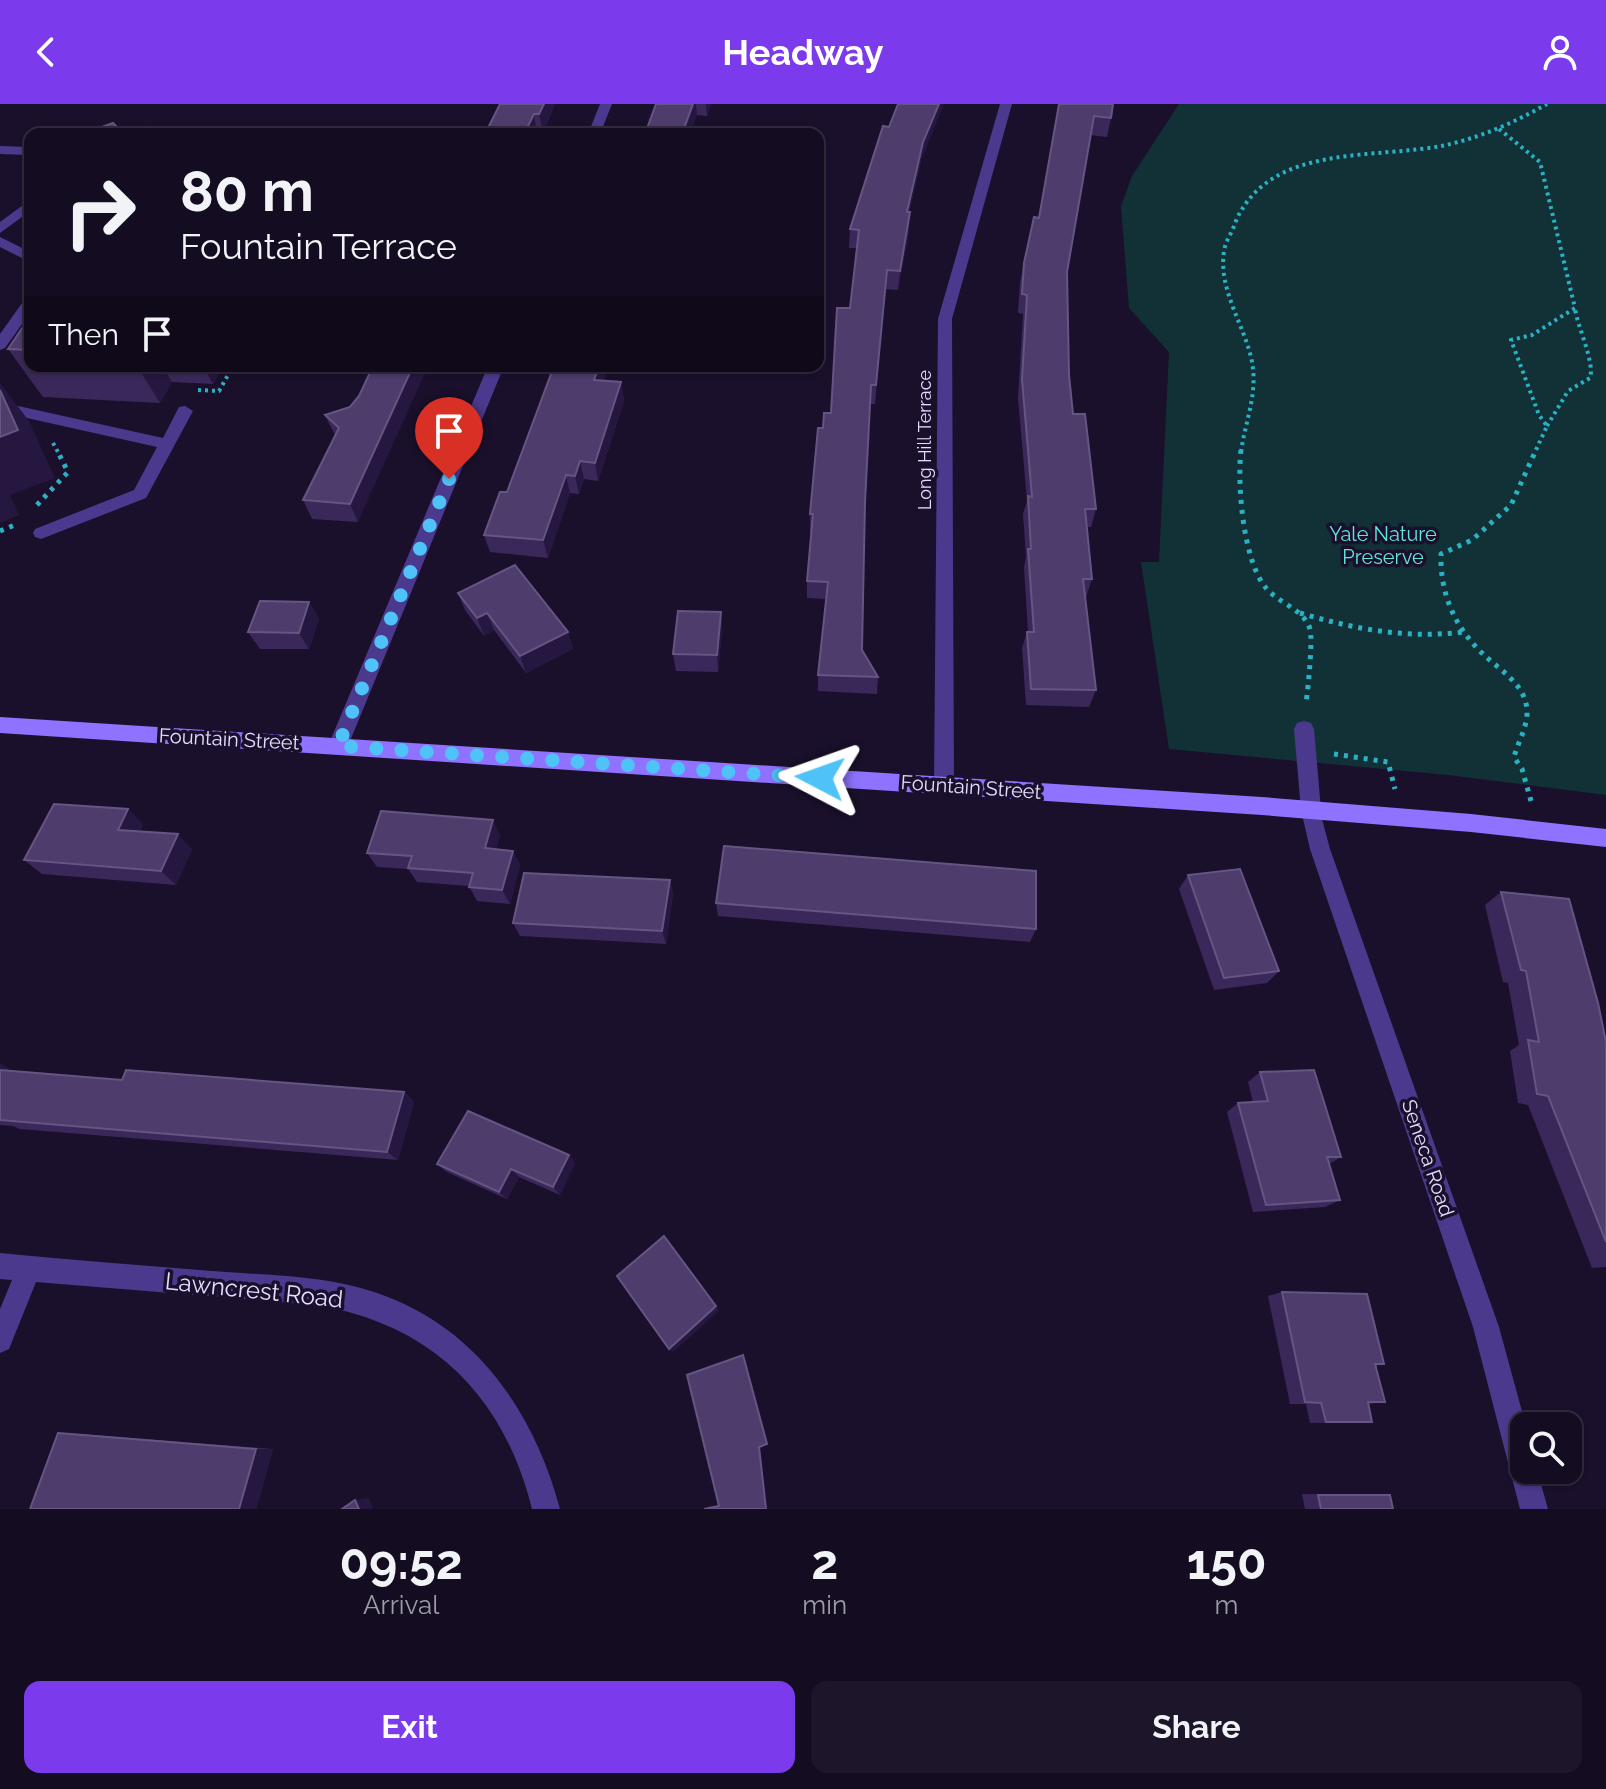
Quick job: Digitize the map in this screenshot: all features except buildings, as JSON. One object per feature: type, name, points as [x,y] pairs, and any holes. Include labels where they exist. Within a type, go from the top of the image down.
[{"type":"main road","name":"Fountain Street","points":[[0,725],[1311,810],[1606,838]]},
{"type":"street","points":[[596,128],[606,104]]},
{"type":"street","name":"Long Hill Terrace","points":[[944,785],[945,319],[1006,104]]},
{"type":"street","points":[[0,150],[24,151]]},
{"type":"street","points":[[0,229],[24,209]]},
{"type":"street","points":[[0,241],[24,255]]},
{"type":"street","points":[[0,345],[24,311]]},
{"type":"street","points":[[338,746],[494,372]]},
{"type":"street","points":[[0,407],[166,444]]},
{"type":"street","points":[[41,533],[140,494],[185,411]]},
{"type":"street","name":"Seneca Road","points":[[1304,729],[1311,810],[1320,849],[1486,1327],[1534,1509]]},
{"type":"street","name":"Lawncrest Road","points":[[0,1266],[318,1293],[380,1307],[434,1334],[461,1354],[477,1372],[501,1403],[530,1457],[546,1509]]},
{"type":"street","points":[[0,1340],[29,1269]]},
{"type":"path","points":[[1464,632],[1412,636],[1337,625],[1299,613],[1281,603],[1259,577],[1244,511],[1241,446],[1255,377],[1246,339],[1225,288],[1224,250],[1245,199],[1255,189],[1291,170],[1348,157],[1456,143],[1498,128],[1547,104]]},
{"type":"path","points":[[1498,128],[1540,162],[1579,332],[1593,369],[1590,378],[1568,391],[1547,426],[1511,505],[1472,540],[1441,554],[1439,576],[1446,603],[1464,632],[1520,687],[1527,706],[1524,733],[1514,757],[1530,794],[1536,830]]},
{"type":"path","points":[[1547,426],[1539,415],[1511,340],[1532,335],[1575,308]]},
{"type":"path","points":[[191,389],[219,391],[230,372]]},
{"type":"path","points":[[31,512],[68,472],[50,437]]},
{"type":"path","points":[[0,531],[22,522]]},
{"type":"path","points":[[1299,613],[1310,627],[1314,643],[1307,673],[1304,729],[1334,754],[1388,762],[1402,817]]},
{"type":"green space","name":"Yale Nature Preserve","points":[[1179,104],[1606,104],[1606,795],[1448,775],[1169,749],[1141,562],[1159,562],[1169,352],[1129,308],[1121,206],[1132,176]]},
{"type":"route","points":[[449,479],[338,746],[820,778]]}]
